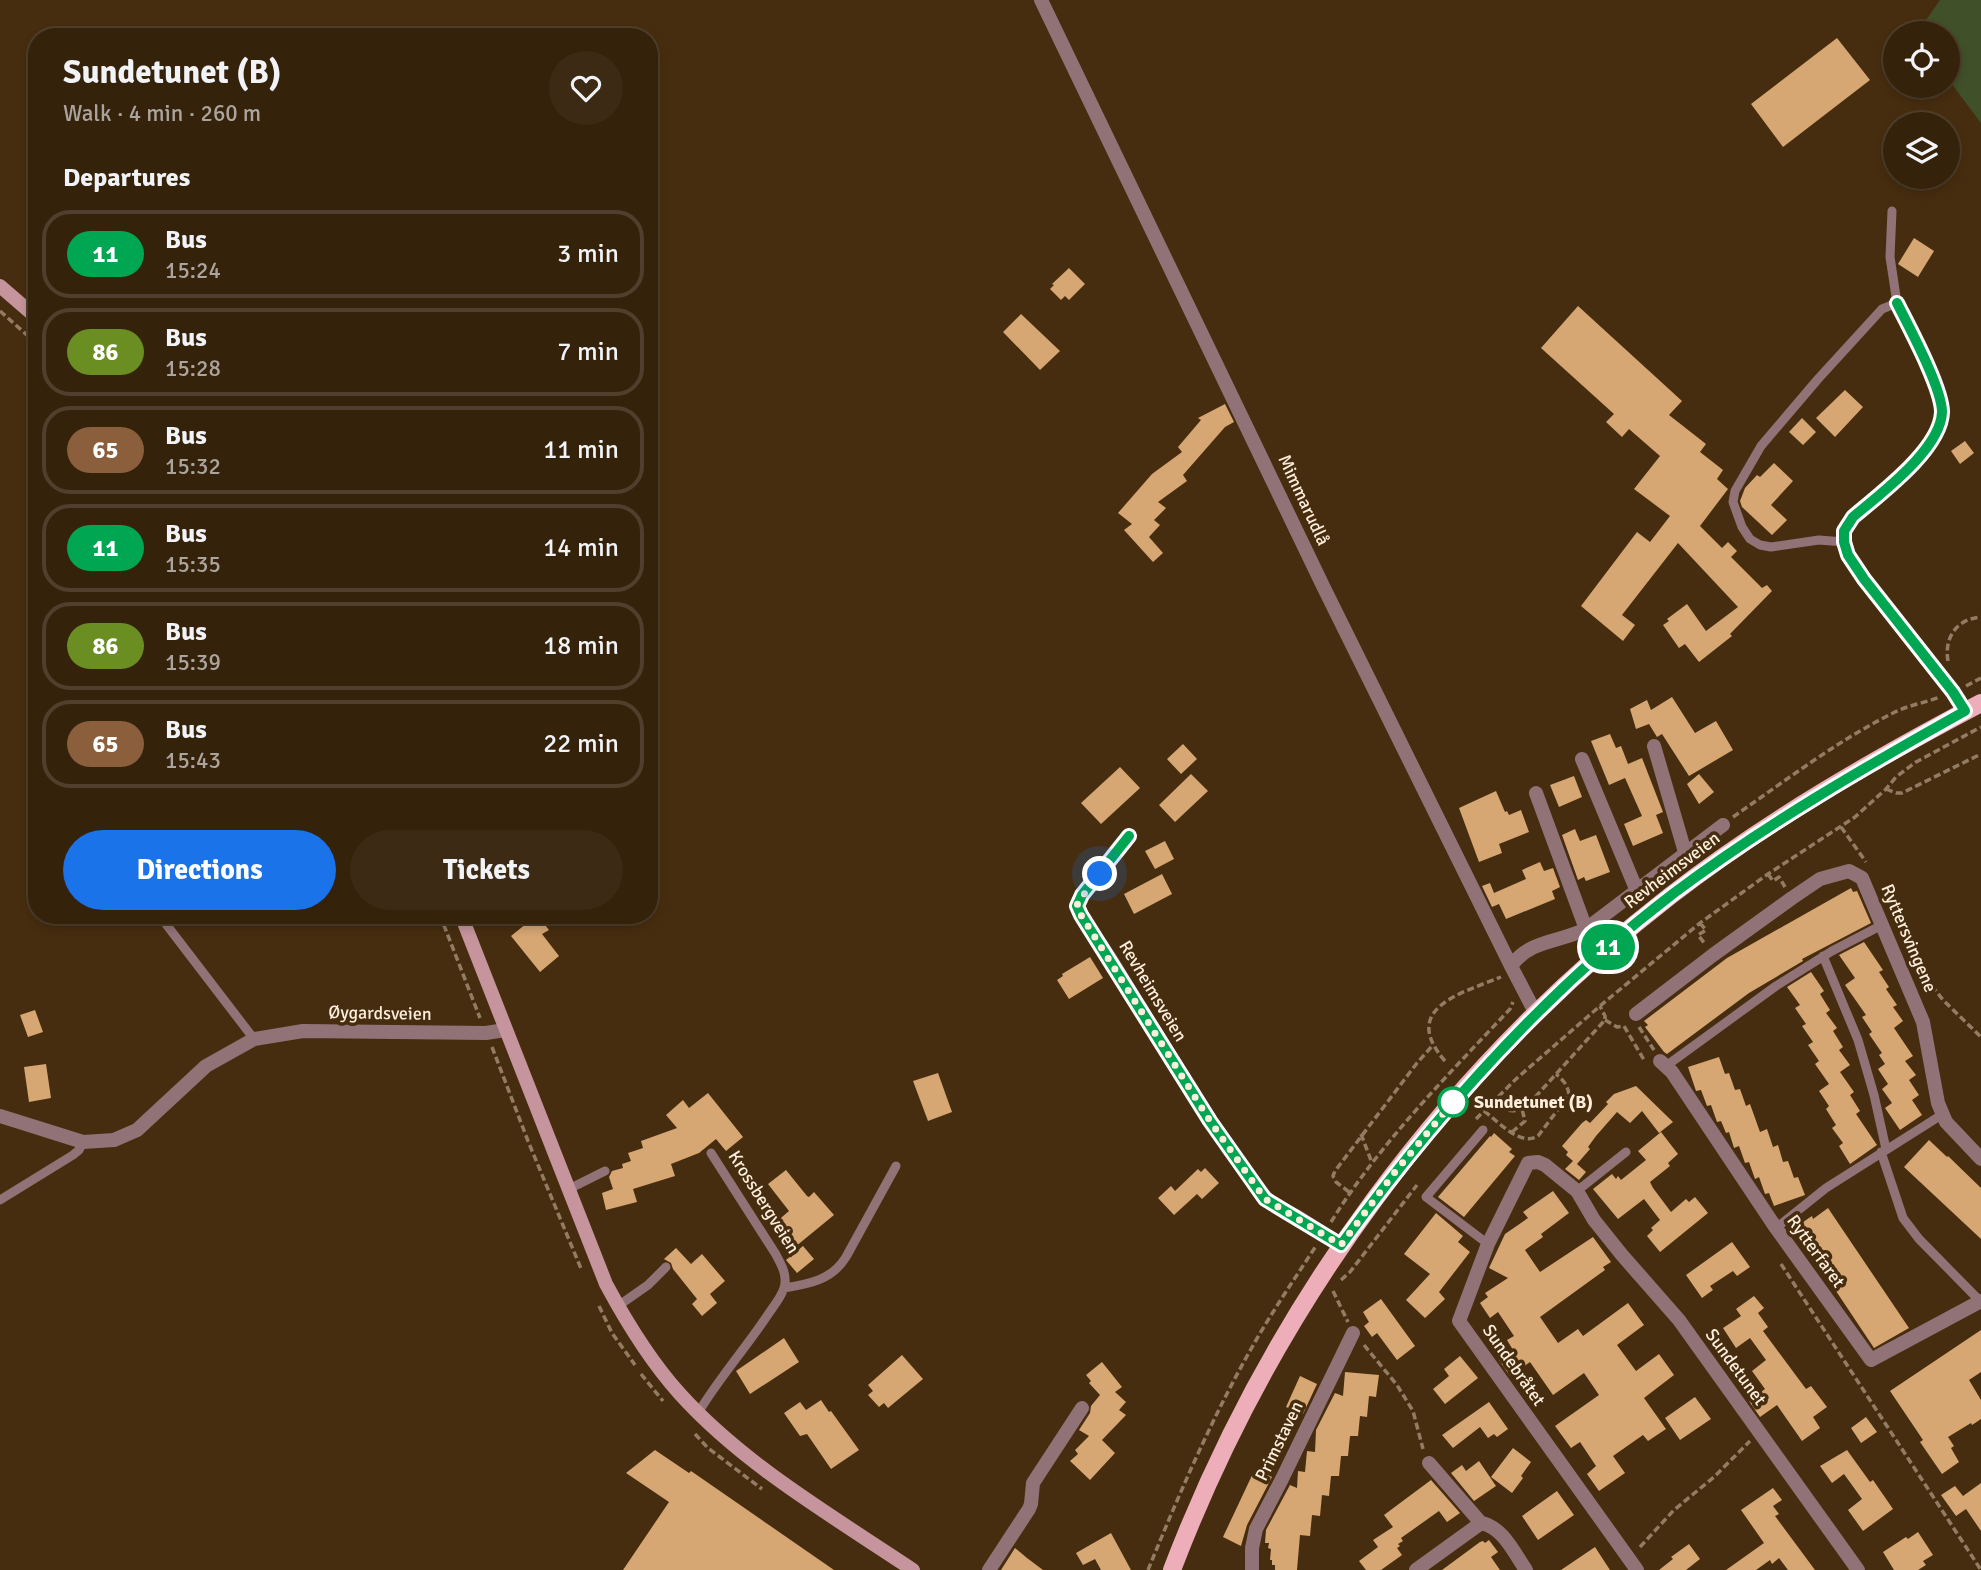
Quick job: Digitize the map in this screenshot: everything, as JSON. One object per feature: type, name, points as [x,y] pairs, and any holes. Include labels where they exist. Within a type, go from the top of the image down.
[{"type":"main road","name":"Revheimsveien","points":[[1172,1570],[1194,1515],[1247,1404],[1292,1323],[1341,1245],[1381,1190],[1478,1073],[1574,976],[1638,922],[1718,861],[1802,804],[1976,706]]},
{"type":"street","name":"Mimmarudlå","points":[[1041,0],[1506,971],[1536,1014]]},
{"type":"street","points":[[0,286],[28,310]]},
{"type":"street","points":[[1844,542],[1845,529],[1853,517],[1920,456],[1940,426],[1942,412],[1937,391],[1897,303]]},
{"type":"street","name":"Revheimsveien","points":[[1844,542],[1848,555],[1864,579],[1953,692],[1976,706]]},
{"type":"street","points":[[1654,746],[1685,852]]},
{"type":"street","points":[[1582,759],[1637,891]]},
{"type":"street","points":[[1536,793],[1586,929]]},
{"type":"street","name":"Revheimsveien","points":[[1506,971],[1517,957],[1535,945],[1565,938],[1586,929],[1723,825]]},
{"type":"street","name":"Revheimsveien","points":[[1129,836],[1082,895],[1077,906],[1081,915],[1210,1121],[1265,1199],[1341,1245]]},
{"type":"street","name":"Ryttersvingene","points":[[1636,1014],[1792,898],[1821,879],[1849,870],[1862,878],[1923,1022],[1938,1102],[1946,1122],[1981,1159]]},
{"type":"street","points":[[464,924],[606,1284],[653,1361],[680,1395],[723,1436],[779,1480],[913,1570]]},
{"type":"street","points":[[1648,984],[1657,997]]},
{"type":"street","name":"Øygardsveien","points":[[0,1116],[83,1142],[114,1140],[137,1130],[206,1066],[254,1039],[303,1031],[486,1033],[505,1030]]},
{"type":"street","name":"Rytterfaret","points":[[1663,1063],[1672,1072],[1776,1228],[1871,1360],[1981,1301]]},
{"type":"street","name":"Sundebråtet","points":[[1528,1163],[1488,1244],[1460,1321],[1633,1565]]},
{"type":"street","name":"Sundetunet","points":[[1528,1163],[1552,1168],[1577,1191],[1594,1220],[1679,1320],[1858,1570]]},
{"type":"street","name":"Primstaven","points":[[1252,1570],[1252,1548],[1256,1529],[1353,1333]]},
{"type":"street","points":[[989,1570],[1029,1510],[1033,1483],[1082,1408]]},
{"type":"street","points":[[1429,1463],[1481,1523],[1498,1530],[1526,1570]]},
{"type":"street","points":[[1416,1570],[1481,1523]]},
{"type":"lane","points":[[1844,542],[1819,540],[1771,547],[1760,545],[1750,539],[1742,527],[1733,502],[1735,491],[1761,446],[1882,309],[1897,303],[1890,257],[1892,211]]},
{"type":"lane","points":[[166,924],[254,1039]]},
{"type":"lane","points":[[1663,1063],[1823,957],[1882,925]]},
{"type":"lane","points":[[1823,957],[1858,1040],[1874,1095],[1883,1151],[1903,1218],[1919,1239],[1981,1301]]},
{"type":"lane","points":[[1776,1228],[1826,1188],[1943,1114]]},
{"type":"lane","points":[[1483,1130],[1426,1197],[1488,1244]]},
{"type":"lane","points":[[0,1200],[73,1155],[83,1142]]},
{"type":"lane","points":[[1577,1191],[1626,1152]]},
{"type":"lane","name":"Krossbergveien","points":[[711,1153],[783,1268],[784,1288]]},
{"type":"lane","points":[[698,1413],[716,1383],[758,1329],[784,1288],[804,1285],[836,1270],[895,1166]]},
{"type":"lane","points":[[569,1189],[605,1171]]},
{"type":"lane","points":[[618,1306],[648,1285],[666,1267]]},
{"type":"path","points":[[0,311],[28,336]]},
{"type":"path","points":[[1952,670],[1946,650],[1951,633],[1965,621],[1981,617]]},
{"type":"path","points":[[1723,825],[1814,761],[1881,719],[1904,708],[1953,692],[1981,678]]},
{"type":"path","points":[[1474,1121],[1600,1006],[1700,923],[1865,810],[1896,777],[1916,762],[1981,727]]},
{"type":"path","points":[[1886,789],[1902,793],[1981,754]]},
{"type":"path","points":[[1841,827],[1867,864]]},
{"type":"path","points":[[1768,874],[1773,881],[1779,877],[1784,885]]},
{"type":"path","points":[[1881,883],[1888,892],[1901,928]]},
{"type":"path","points":[[1698,935],[1706,929],[1700,923]]},
{"type":"path","points":[[1914,963],[1943,1000],[1981,1037]]},
{"type":"path","points":[[1445,1061],[1433,1045],[1430,1021],[1434,1012],[1450,997],[1506,971]]},
{"type":"path","points":[[1600,1006],[1605,1020]]},
{"type":"path","points":[[1636,1014],[1635,1020],[1663,1063]]},
{"type":"path","points":[[1605,1020],[1617,1027],[1624,1026],[1644,1061]]},
{"type":"path","points":[[1499,1106],[1509,1111],[1522,1109],[1605,1020]]},
{"type":"path","points":[[1349,1192],[1336,1182],[1333,1176],[1361,1134],[1433,1045]]},
{"type":"path","points":[[1483,1110],[1522,1138],[1534,1139],[1569,1095],[1569,1089],[1556,1074]]},
{"type":"path","points":[[1513,1132],[1525,1121],[1522,1109]]},
{"type":"path","points":[[1361,1134],[1372,1163]]},
{"type":"path","points":[[1341,1280],[1424,1178]]},
{"type":"path","points":[[1777,1258],[1980,1570]]},
{"type":"path","points":[[1323,1297],[1332,1289],[1353,1333],[1397,1385],[1413,1411],[1429,1463]]},
{"type":"path","points":[[1633,1565],[1674,1510],[1759,1432]]},
{"type":"green space","points":[[1940,0],[1981,0],[1981,123],[1960,95],[1960,21],[1925,21]]},
{"type":"building","points":[[1837,38],[1870,80],[1783,147],[1751,104]]},
{"type":"building","points":[[1914,238],[1934,251],[1918,277],[1898,264]]},
{"type":"building","points":[[1069,268],[1085,284],[1069,300],[1065,296],[1061,300],[1050,289]]},
{"type":"building","points":[[1578,306],[1682,401],[1669,415],[1706,444],[1700,452],[1723,470],[1717,479],[1728,489],[1700,526],[1722,548],[1728,542],[1737,551],[1731,557],[1762,588],[1767,585],[1772,591],[1730,634],[1732,636],[1699,662],[1685,644],[1679,648],[1663,625],[1669,621],[1667,619],[1687,604],[1706,631],[1738,607],[1678,543],[1622,615],[1635,625],[1623,641],[1581,606],[1637,532],[1650,542],[1670,516],[1634,489],[1660,456],[1629,429],[1622,437],[1606,422],[1614,414],[1541,348]]},
{"type":"building","points":[[1021,314],[1060,351],[1040,370],[1003,332]]},
{"type":"building","points":[[1845,390],[1863,407],[1835,437],[1816,418]]},
{"type":"building","points":[[1225,404],[1234,422],[1225,427],[1183,475],[1187,481],[1158,502],[1166,508],[1154,520],[1160,525],[1149,537],[1163,553],[1153,562],[1124,530],[1132,524],[1118,513],[1152,474],[1182,452],[1178,447],[1201,420],[1198,418]]},
{"type":"building","points":[[1802,418],[1816,432],[1803,445],[1789,432]]},
{"type":"building","points":[[1965,441],[1974,453],[1960,464],[1951,451]]},
{"type":"building","points":[[1774,463],[1793,481],[1771,505],[1787,520],[1772,535],[1742,507],[1740,501],[1745,488]]},
{"type":"building","points":[[1672,697],[1695,733],[1716,721],[1733,750],[1689,776],[1662,734],[1657,737],[1649,724],[1636,729],[1630,709],[1647,700],[1651,710]]},
{"type":"building","points":[[1610,734],[1616,748],[1621,746],[1628,764],[1642,758],[1663,812],[1656,815],[1663,833],[1633,846],[1624,824],[1642,816],[1625,778],[1609,785],[1591,741]]},
{"type":"building","points":[[1183,744],[1197,759],[1181,774],[1167,759]]},
{"type":"building","points":[[1120,767],[1140,788],[1101,824],[1081,803]]},
{"type":"building","points":[[1191,774],[1208,791],[1175,822],[1159,805]]},
{"type":"building","points":[[1699,774],[1714,792],[1699,804],[1687,784]]},
{"type":"building","points":[[1574,776],[1582,797],[1559,807],[1550,785]]},
{"type":"building","points":[[1496,791],[1505,812],[1509,815],[1521,810],[1529,832],[1499,844],[1502,853],[1479,862],[1459,808]]},
{"type":"building","points":[[1575,829],[1580,841],[1596,835],[1610,872],[1586,881],[1584,877],[1578,880],[1562,835]]},
{"type":"building","points":[[1165,841],[1174,859],[1155,869],[1145,851]]},
{"type":"building","points":[[1540,862],[1544,871],[1553,868],[1560,887],[1552,891],[1555,899],[1506,919],[1499,904],[1492,907],[1482,886],[1490,883],[1494,893],[1526,879],[1522,870]]},
{"type":"building","points":[[1162,874],[1172,894],[1134,914],[1124,894]]},
{"type":"building","points":[[1851,888],[1853,892],[1857,891],[1871,923],[1802,959],[1803,961],[1749,993],[1667,1054],[1664,1052],[1645,1027],[1648,1025],[1644,1021],[1727,958]]},
{"type":"building","points":[[526,924],[544,924],[549,930],[542,934],[559,956],[540,972],[511,936]]},
{"type":"building","points":[[1864,942],[1883,970],[1879,972],[1897,1005],[1893,1007],[1903,1021],[1894,1028],[1913,1056],[1905,1061],[1916,1075],[1909,1080],[1919,1095],[1912,1100],[1922,1115],[1900,1130],[1885,1108],[1892,1103],[1882,1089],[1888,1084],[1878,1069],[1885,1064],[1879,1055],[1882,1053],[1869,1034],[1872,1032],[1862,1017],[1866,1015],[1845,985],[1855,978],[1839,955]]},
{"type":"building","points":[[1090,957],[1103,978],[1069,999],[1057,980]]},
{"type":"building","points":[[1811,972],[1824,991],[1820,994],[1830,1010],[1826,1013],[1837,1028],[1833,1031],[1843,1047],[1839,1050],[1850,1065],[1840,1072],[1854,1092],[1850,1095],[1860,1111],[1856,1114],[1877,1145],[1850,1164],[1839,1146],[1843,1143],[1832,1128],[1836,1125],[1826,1109],[1829,1106],[1819,1091],[1829,1084],[1815,1064],[1819,1061],[1808,1045],[1813,1042],[1802,1026],[1806,1024],[1795,1008],[1800,1005],[1787,987]]},
{"type":"building","points":[[35,1010],[43,1032],[28,1037],[20,1015]]},
{"type":"building","points":[[1719,1057],[1735,1090],[1740,1089],[1746,1106],[1750,1104],[1760,1132],[1767,1129],[1773,1147],[1778,1145],[1783,1162],[1788,1161],[1794,1178],[1798,1177],[1805,1195],[1774,1206],[1769,1193],[1765,1194],[1759,1177],[1755,1179],[1749,1162],[1745,1163],[1739,1146],[1734,1148],[1729,1132],[1726,1133],[1721,1121],[1717,1122],[1711,1105],[1707,1106],[1701,1090],[1696,1091],[1688,1067]]},
{"type":"building","points":[[46,1064],[51,1098],[29,1102],[24,1067]]},
{"type":"building","points":[[938,1073],[952,1112],[928,1121],[913,1081]]},
{"type":"building","points":[[1636,1086],[1673,1122],[1659,1133],[1642,1111],[1630,1123],[1617,1112],[1577,1164],[1586,1172],[1579,1180],[1565,1169],[1573,1161],[1562,1146],[1582,1123],[1586,1120],[1590,1123],[1614,1094]]},
{"type":"building","points":[[708,1093],[743,1137],[726,1151],[716,1139],[699,1153],[671,1164],[675,1176],[633,1189],[637,1202],[606,1210],[602,1193],[613,1189],[609,1177],[612,1171],[623,1168],[622,1164],[631,1161],[628,1153],[643,1148],[641,1141],[677,1128],[666,1115],[683,1100],[689,1108]]},
{"type":"building","points":[[1661,1132],[1678,1154],[1668,1163],[1670,1166],[1650,1182],[1653,1188],[1671,1212],[1686,1199],[1689,1202],[1695,1197],[1708,1213],[1660,1252],[1647,1236],[1660,1220],[1644,1199],[1618,1219],[1593,1189],[1612,1174],[1621,1180],[1646,1160],[1638,1151]]},
{"type":"building","points":[[1494,1133],[1512,1149],[1509,1152],[1515,1156],[1464,1217],[1438,1197]]},
{"type":"building","points":[[1929,1140],[1981,1188],[1981,1239],[1904,1167]]},
{"type":"building","points":[[1205,1168],[1219,1183],[1202,1199],[1197,1194],[1174,1215],[1158,1198],[1171,1186],[1175,1191],[1198,1169],[1201,1172]]},
{"type":"building","points":[[786,1170],[807,1196],[814,1192],[834,1215],[795,1247],[775,1223],[789,1211],[768,1184]]},
{"type":"building","points":[[1553,1191],[1569,1213],[1525,1250],[1540,1272],[1593,1237],[1611,1262],[1603,1267],[1605,1270],[1540,1317],[1558,1343],[1578,1329],[1583,1336],[1628,1303],[1644,1325],[1617,1345],[1636,1371],[1659,1354],[1674,1375],[1644,1398],[1666,1429],[1648,1441],[1643,1435],[1613,1456],[1625,1473],[1599,1491],[1587,1474],[1596,1466],[1580,1442],[1571,1448],[1555,1426],[1599,1395],[1584,1373],[1553,1395],[1530,1362],[1510,1376],[1499,1360],[1513,1350],[1507,1340],[1514,1336],[1498,1312],[1490,1318],[1480,1303],[1488,1297],[1485,1293],[1508,1278],[1489,1268],[1505,1234],[1528,1218],[1523,1212]]},
{"type":"building","points":[[1828,1208],[1909,1328],[1874,1348],[1794,1228]]},
{"type":"building","points":[[1436,1213],[1463,1236],[1458,1242],[1470,1252],[1439,1292],[1445,1299],[1425,1318],[1406,1300],[1430,1274],[1404,1254]]},
{"type":"building","points":[[1732,1242],[1750,1267],[1737,1276],[1733,1271],[1710,1286],[1713,1290],[1702,1298],[1686,1275]]},
{"type":"building","points":[[803,1246],[814,1259],[797,1273],[786,1260]]},
{"type":"building","points":[[676,1248],[691,1264],[702,1254],[725,1281],[710,1294],[717,1303],[702,1316],[692,1304],[697,1299],[671,1263],[664,1259]]},
{"type":"building","points":[[1754,1296],[1764,1308],[1758,1313],[1768,1327],[1763,1331],[1806,1389],[1811,1386],[1827,1407],[1813,1417],[1820,1428],[1802,1441],[1777,1405],[1760,1417],[1749,1401],[1765,1389],[1752,1371],[1766,1360],[1750,1338],[1736,1348],[1723,1328],[1741,1316],[1736,1309]]},
{"type":"building","points":[[1381,1299],[1415,1346],[1397,1360],[1377,1333],[1372,1337],[1364,1326],[1369,1322],[1363,1312]]},
{"type":"building","points":[[1981,1330],[1981,1372],[1969,1380],[1981,1400],[1981,1419],[1948,1437],[1959,1462],[1942,1474],[1890,1391]]},
{"type":"building","points":[[784,1338],[799,1362],[750,1394],[736,1371]]},
{"type":"building","points":[[902,1355],[923,1379],[888,1408],[884,1403],[879,1407],[868,1395],[873,1391],[868,1385]]},
{"type":"building","points":[[1460,1356],[1478,1378],[1445,1404],[1433,1389],[1449,1376],[1444,1369]]},
{"type":"building","points":[[1102,1362],[1122,1387],[1115,1392],[1126,1402],[1119,1410],[1126,1415],[1102,1440],[1115,1453],[1090,1480],[1070,1461],[1078,1454],[1075,1450],[1089,1436],[1079,1430],[1100,1395],[1089,1383],[1091,1381],[1086,1375]]},
{"type":"building","points":[[1345,1372],[1379,1375],[1376,1397],[1369,1396],[1367,1417],[1360,1416],[1358,1436],[1350,1436],[1348,1456],[1341,1456],[1339,1476],[1331,1476],[1329,1496],[1322,1495],[1320,1516],[1312,1515],[1310,1536],[1300,1535],[1297,1570],[1275,1570],[1275,1565],[1272,1565],[1270,1560],[1269,1543],[1265,1543],[1266,1530],[1290,1485],[1297,1488],[1298,1471],[1305,1472],[1307,1451],[1315,1452],[1316,1430],[1335,1393],[1343,1396]]},
{"type":"building","points":[[1300,1376],[1317,1384],[1303,1414],[1286,1407]]},
{"type":"building","points":[[1695,1397],[1711,1419],[1680,1440],[1665,1418]]},
{"type":"building","points":[[821,1400],[859,1450],[831,1469],[807,1434],[800,1436],[784,1413],[800,1402],[806,1410]]},
{"type":"building","points":[[1489,1402],[1508,1429],[1497,1437],[1494,1434],[1488,1438],[1480,1427],[1453,1448],[1442,1435]]},
{"type":"building","points":[[1866,1417],[1877,1432],[1861,1443],[1851,1428]]},
{"type":"building","points":[[1513,1448],[1531,1462],[1512,1493],[1491,1477]]},
{"type":"building","points":[[655,1450],[689,1473],[691,1471],[834,1570],[623,1570],[669,1502],[626,1473]]},
{"type":"building","points":[[1847,1450],[1893,1509],[1863,1531],[1848,1510],[1862,1499],[1844,1474],[1832,1483],[1820,1466]]},
{"type":"building","points":[[1479,1461],[1496,1486],[1474,1501],[1451,1473],[1462,1465],[1466,1471]]},
{"type":"building","points":[[1255,1469],[1272,1477],[1247,1525],[1241,1546],[1223,1537]]},
{"type":"building","points":[[1431,1480],[1460,1513],[1447,1522],[1439,1511],[1401,1538],[1403,1541],[1397,1548],[1402,1555],[1381,1570],[1366,1570],[1359,1561],[1378,1547],[1373,1540],[1393,1527],[1384,1515]]},
{"type":"building","points":[[1981,1483],[1981,1531],[1966,1509],[1956,1516],[1941,1495],[1955,1486],[1963,1496]]},
{"type":"building","points":[[1773,1488],[1782,1500],[1773,1506],[1779,1514],[1775,1516],[1815,1570],[1788,1570],[1779,1558],[1772,1564],[1770,1560],[1756,1570],[1726,1570],[1764,1543],[1741,1510]]},
{"type":"building","points":[[1557,1491],[1574,1515],[1538,1540],[1522,1516]]},
{"type":"building","points":[[1918,1532],[1933,1555],[1923,1561],[1926,1565],[1918,1570],[1894,1570],[1883,1552]]},
{"type":"building","points":[[1111,1533],[1131,1570],[1101,1570],[1095,1559],[1083,1565],[1076,1553]]},
{"type":"building","points":[[1489,1540],[1498,1552],[1491,1557],[1500,1570],[1442,1570],[1480,1542]]},
{"type":"building","points":[[1689,1544],[1700,1559],[1686,1570],[1659,1570],[1673,1559],[1671,1557]]},
{"type":"building","points":[[1595,1547],[1610,1570],[1561,1570]]},
{"type":"building","points":[[1015,1548],[1027,1558],[1043,1570],[1001,1570]]},
{"type":"bus line","name":"11","points":[[1129,836],[1082,895],[1077,906],[1081,915],[1171,1061],[1265,1199],[1341,1245],[1409,1154],[1478,1073],[1574,976],[1625,932],[1706,869],[1802,804],[1965,711],[1864,579],[1848,555],[1844,542],[1844,531],[1853,517],[1920,456],[1940,426],[1942,412],[1937,391],[1897,303]]},
{"type":"place","name":"Sundetunet (B)","points":[[1453,1102]]},
{"type":"route","points":[[1100,874],[1078,902],[1081,915],[1210,1121],[1259,1191],[1272,1204],[1341,1245],[1395,1172],[1453,1102]]}]
